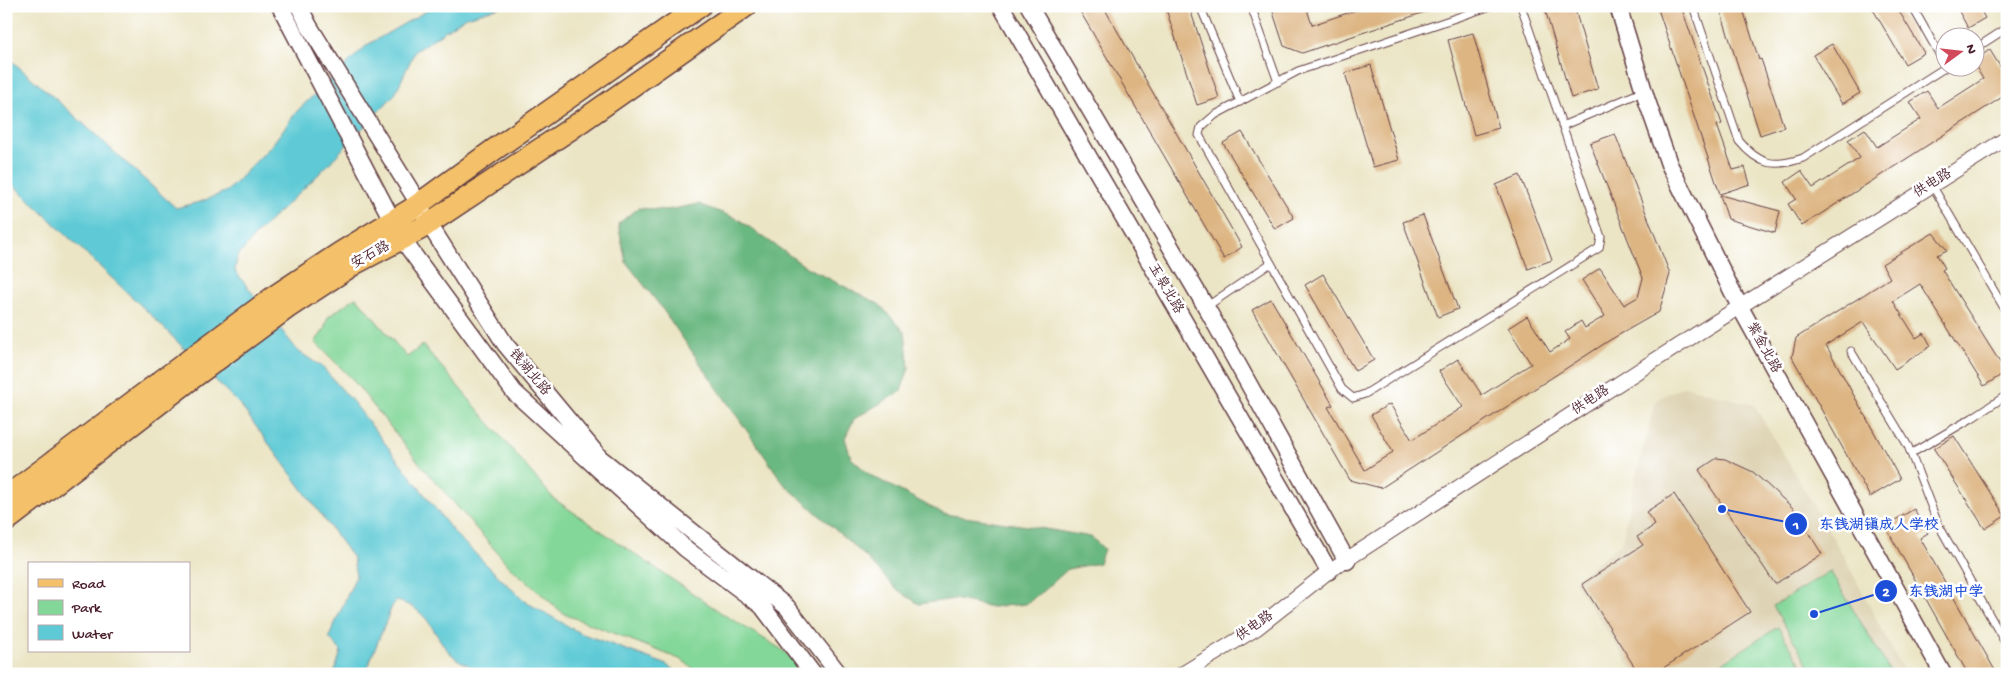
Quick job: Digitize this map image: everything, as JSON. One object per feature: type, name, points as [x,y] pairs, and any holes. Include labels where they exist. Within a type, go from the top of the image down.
[{"type":"main road","name":"安石路","points":[[6,497],[190,369],[281,302],[397,230],[419,204],[700,6]]},
{"type":"main road","name":"安石路","points":[[397,230],[429,224],[572,128],[746,6]]},
{"type":"main road","name":"安石路","points":[[6,520],[190,369]]},
{"type":"street","name":"钱湖北路","points":[[280,6],[397,230],[514,392],[686,549],[762,606],[813,674]]},
{"type":"street","name":"钱湖北路","points":[[299,6],[309,26],[419,204],[429,224],[505,344],[600,458],[787,607],[839,674]]},
{"type":"street","name":"玉泉北路","points":[[1001,6],[1330,571]]},
{"type":"street","name":"玉泉北路","points":[[1029,6],[1206,307],[1347,560]]},
{"type":"street","name":"紫金北路","points":[[1618,6],[1644,91],[1670,164],[1740,307],[1942,674]]},
{"type":"street","name":"供电路","points":[[1182,674],[1257,628],[1330,571],[1641,369],[2007,138]]},
{"type":"lane","points":[[1200,6],[1240,102]]},
{"type":"lane","points":[[1251,6],[1278,82]]},
{"type":"lane","points":[[1492,6],[1298,71],[1215,115],[1201,127],[1199,135],[1342,389],[1353,398],[1365,394],[1599,248],[1601,237],[1521,6]]},
{"type":"lane","points":[[1693,6],[1739,141],[1751,155],[1768,163],[1786,164],[1803,158],[1936,73]]},
{"type":"lane","points":[[1912,6],[1936,49]]},
{"type":"lane","points":[[1986,42],[2007,28]]},
{"type":"lane","points":[[1562,126],[1644,91]]},
{"type":"lane","points":[[1932,185],[2007,313]]},
{"type":"lane","points":[[1206,307],[1271,263]]},
{"type":"lane","points":[[1851,351],[1912,453],[1938,524],[2007,646]]},
{"type":"lane","points":[[1912,453],[2007,395]]},
{"type":"shaded area","points":[[1684,386],[1754,405],[1843,555],[1905,674],[1635,674],[1574,581],[1622,542],[1636,475],[1656,400]]},
{"type":"green space","points":[[699,204],[738,219],[806,267],[879,304],[905,332],[909,368],[901,391],[854,419],[845,438],[851,458],[870,475],[944,514],[1091,537],[1104,549],[1099,563],[1068,569],[1026,604],[992,607],[954,599],[919,604],[896,589],[865,556],[784,484],[661,307],[626,262],[618,224],[638,208],[667,210]]},
{"type":"green space","points":[[356,297],[407,357],[423,345],[554,499],[723,614],[781,649],[812,674],[700,674],[682,660],[564,614],[509,566],[420,464],[352,379],[315,342],[324,330],[328,317]]},
{"type":"green space","points":[[1830,571],[1892,674],[1814,674],[1773,606]]},
{"type":"green space","points":[[1778,627],[1807,674],[1705,674]]},
{"type":"water","points":[[435,6],[503,6],[464,18],[415,51],[395,94],[320,173],[259,231],[237,257],[235,271],[298,351],[322,367],[354,403],[455,534],[524,601],[580,633],[665,664],[680,674],[473,674],[471,667],[457,659],[442,643],[426,618],[409,605],[397,601],[392,606],[365,674],[334,674],[341,651],[329,637],[356,576],[353,558],[241,406],[152,316],[6,178],[6,56],[176,208],[200,202],[227,191],[271,146],[297,111],[367,45]]},
{"type":"building","points":[[1077,6],[1103,6],[1242,247],[1224,259]]},
{"type":"building","points":[[1176,6],[1189,6],[1219,98],[1197,105],[1166,9]]},
{"type":"building","points":[[1271,6],[1306,6],[1312,25],[1368,6],[1436,6],[1437,8],[1302,53],[1284,46]]},
{"type":"building","points":[[1544,6],[1574,6],[1598,89],[1571,98]]},
{"type":"building","points":[[1657,6],[1681,6],[1722,124],[1717,125],[1733,170],[1745,167],[1750,184],[1720,194]]},
{"type":"building","points":[[1719,6],[1742,6],[1759,60],[1761,59],[1784,127],[1760,135]]},
{"type":"building","points":[[1871,6],[1896,6],[1924,53],[1905,64]]},
{"type":"building","points":[[1956,6],[1978,6],[1985,18],[1968,28]]},
{"type":"building","points":[[1473,33],[1499,128],[1474,135],[1448,40]]},
{"type":"building","points":[[1832,44],[1860,93],[1842,104],[1813,55]]},
{"type":"building","points":[[1990,50],[2001,68],[2007,64],[2007,94],[1802,226],[1788,204],[1796,199],[1785,182],[1801,171],[1813,188],[1860,158],[1848,140],[1865,129],[1877,147],[1921,119],[1910,102],[1927,91],[1938,108],[1982,78],[1986,78],[1986,53]]},
{"type":"building","points":[[1371,65],[1399,160],[1373,167],[1345,73]]},
{"type":"building","points":[[1242,132],[1294,218],[1275,229],[1223,143]]},
{"type":"building","points":[[1615,134],[1670,274],[1659,312],[1610,340],[1381,488],[1350,480],[1252,310],[1271,299],[1333,405],[1328,407],[1365,470],[1393,452],[1371,415],[1390,404],[1412,440],[1463,407],[1439,371],[1458,359],[1482,395],[1531,364],[1508,328],[1527,316],[1550,352],[1570,339],[1565,332],[1581,321],[1585,328],[1605,316],[1582,280],[1600,268],[1624,305],[1638,297],[1643,278],[1590,143]]},
{"type":"building","points":[[1520,175],[1552,260],[1528,269],[1496,185]]},
{"type":"building","points":[[1720,195],[1780,211],[1775,233],[1728,219]]},
{"type":"building","points":[[1423,215],[1458,309],[1438,317],[1403,222]]},
{"type":"building","points":[[1933,233],[1947,250],[1937,255],[1945,268],[1942,270],[2006,372],[1984,386],[1920,284],[1893,301],[1916,338],[1924,333],[1931,346],[1895,369],[1863,322],[1826,345],[1900,479],[1870,497],[1792,357],[1796,338],[1890,278],[1882,264]]},
{"type":"building","points":[[1323,274],[1374,360],[1355,371],[1305,285]]},
{"type":"building","points":[[1954,436],[2005,516],[1985,529],[1934,449]]},
{"type":"building","points":[[1717,458],[1725,459],[1753,472],[1793,508],[1822,554],[1775,584],[1699,470]]},
{"type":"building","points":[[1674,494],[1750,612],[1654,674],[1639,674],[1582,584],[1643,545],[1637,537],[1655,525],[1646,512]]},
{"type":"building","points":[[1914,509],[1928,533],[1920,538],[1997,674],[1968,674],[1885,526]]},
{"type":"place","name":"东钱湖镇成人学校","points":[[1722,509]]},
{"type":"place","name":"东钱湖中学","points":[[1814,614]]}]
